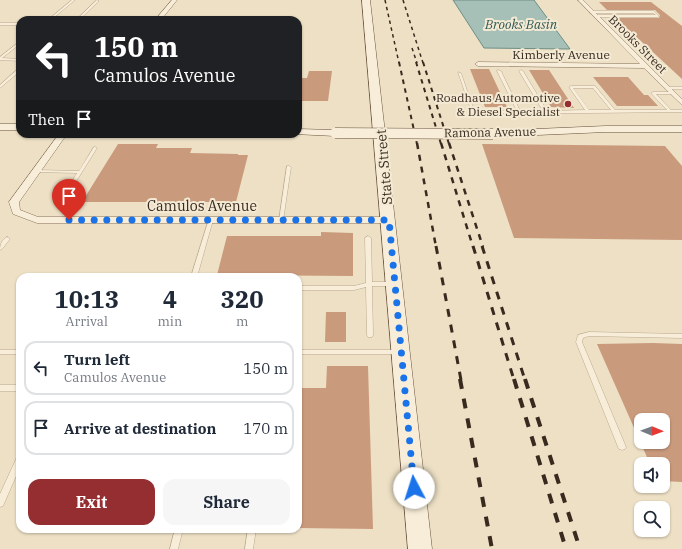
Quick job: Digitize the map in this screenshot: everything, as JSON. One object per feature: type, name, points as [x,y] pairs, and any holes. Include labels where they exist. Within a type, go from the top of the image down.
[{"type":"street","points":[[161,16],[175,0]]},
{"type":"street","name":"State Street","points":[[366,0],[389,220],[420,549]]},
{"type":"street","name":"Brooks Street","points":[[580,0],[682,103]]},
{"type":"street","name":"Kimberly Avenue","points":[[478,64],[644,66]]},
{"type":"street","points":[[0,127],[16,127]]},
{"type":"street","name":"Ramona Avenue","points":[[302,132],[493,134],[599,129],[682,128]]},
{"type":"street","points":[[36,171],[60,138]]},
{"type":"street","name":"Camulos Avenue","points":[[36,171],[14,202],[14,207],[16,212],[37,220],[389,220]]},
{"type":"lane","points":[[54,16],[74,0]]},
{"type":"lane","points":[[81,16],[98,1]]},
{"type":"lane","points":[[654,12],[658,16],[593,14],[654,12]]},
{"type":"lane","points":[[0,24],[16,24]]},
{"type":"lane","points":[[0,59],[16,46]]},
{"type":"lane","points":[[0,59],[16,60]]},
{"type":"lane","points":[[499,71],[518,112]]},
{"type":"lane","points":[[521,71],[546,112]]},
{"type":"lane","points":[[0,87],[16,73]]},
{"type":"lane","points":[[459,73],[473,112],[682,111]]},
{"type":"lane","points":[[588,112],[571,87],[594,87],[614,112]]},
{"type":"lane","points":[[667,88],[682,88]]},
{"type":"lane","points":[[670,111],[653,93],[672,94]]},
{"type":"lane","points":[[60,203],[95,148]]},
{"type":"lane","points":[[281,221],[289,167]]},
{"type":"lane","points":[[36,171],[80,172]]},
{"type":"lane","points":[[195,273],[211,220]]},
{"type":"lane","points":[[368,238],[370,335]]},
{"type":"lane","points":[[0,248],[6,239]]},
{"type":"lane","points":[[302,288],[354,288],[369,284],[395,284]]},
{"type":"lane","points":[[622,447],[579,342],[580,337],[589,334],[682,336]]},
{"type":"lane","points":[[0,352],[16,352]]},
{"type":"lane","points":[[302,352],[401,352]]},
{"type":"lane","points":[[0,388],[16,388]]},
{"type":"lane","points":[[0,503],[16,468]]},
{"type":"lane","points":[[174,549],[177,533]]},
{"type":"lane","points":[[249,549],[251,533]]},
{"type":"water","name":"Brooks Basin","points":[[453,0],[534,0],[570,49],[484,48]]},
{"type":"building","points":[[599,2],[651,2],[682,26],[682,79],[616,18],[659,18],[660,15],[655,10],[607,10]]},
{"type":"building","points":[[470,69],[489,69],[507,107],[485,107]]},
{"type":"building","points":[[529,70],[549,70],[574,108],[551,107]]},
{"type":"building","points":[[309,71],[332,71],[328,101],[302,101],[302,78],[307,78]]},
{"type":"building","points":[[593,77],[628,77],[644,95],[648,95],[658,106],[617,106]]},
{"type":"building","points":[[118,144],[158,144],[156,148],[192,148],[190,153],[248,155],[236,202],[82,202]]},
{"type":"building","points":[[482,144],[665,146],[682,166],[682,240],[514,238]]},
{"type":"building","points":[[321,232],[353,233],[353,276],[302,276],[302,273],[218,273],[227,236],[321,236]]},
{"type":"building","points":[[326,312],[346,312],[346,342],[325,342]]},
{"type":"building","points":[[597,344],[682,344],[682,482],[670,481],[670,457],[647,457],[643,449],[670,449],[670,413],[634,413],[634,428]]},
{"type":"building","points":[[327,366],[368,366],[373,529],[302,528],[302,388],[326,388]]},
{"type":"railway","points":[[385,0],[399,63]]},
{"type":"railway","points":[[403,0],[423,63]]},
{"type":"railway","points":[[412,48],[417,63]]},
{"type":"railway","points":[[399,62],[417,144]]},
{"type":"railway","points":[[416,62],[441,144]]},
{"type":"railway","points":[[423,62],[449,144]]},
{"type":"railway","points":[[417,143],[436,247]]},
{"type":"railway","points":[[441,143],[473,247]]},
{"type":"railway","points":[[449,143],[483,247]]},
{"type":"railway","points":[[436,246],[461,380]]},
{"type":"railway","points":[[473,246],[514,380]]},
{"type":"railway","points":[[482,246],[525,380]]},
{"type":"railway","points":[[460,379],[492,549]]},
{"type":"railway","points":[[514,379],[566,549]]},
{"type":"railway","points":[[525,379],[580,549]]},
{"type":"place","name":"Roadhaus Automotive & Diesel Specialist","points":[[568,104]]},
{"type":"route","points":[[69,220],[389,220],[414,488]]}]
